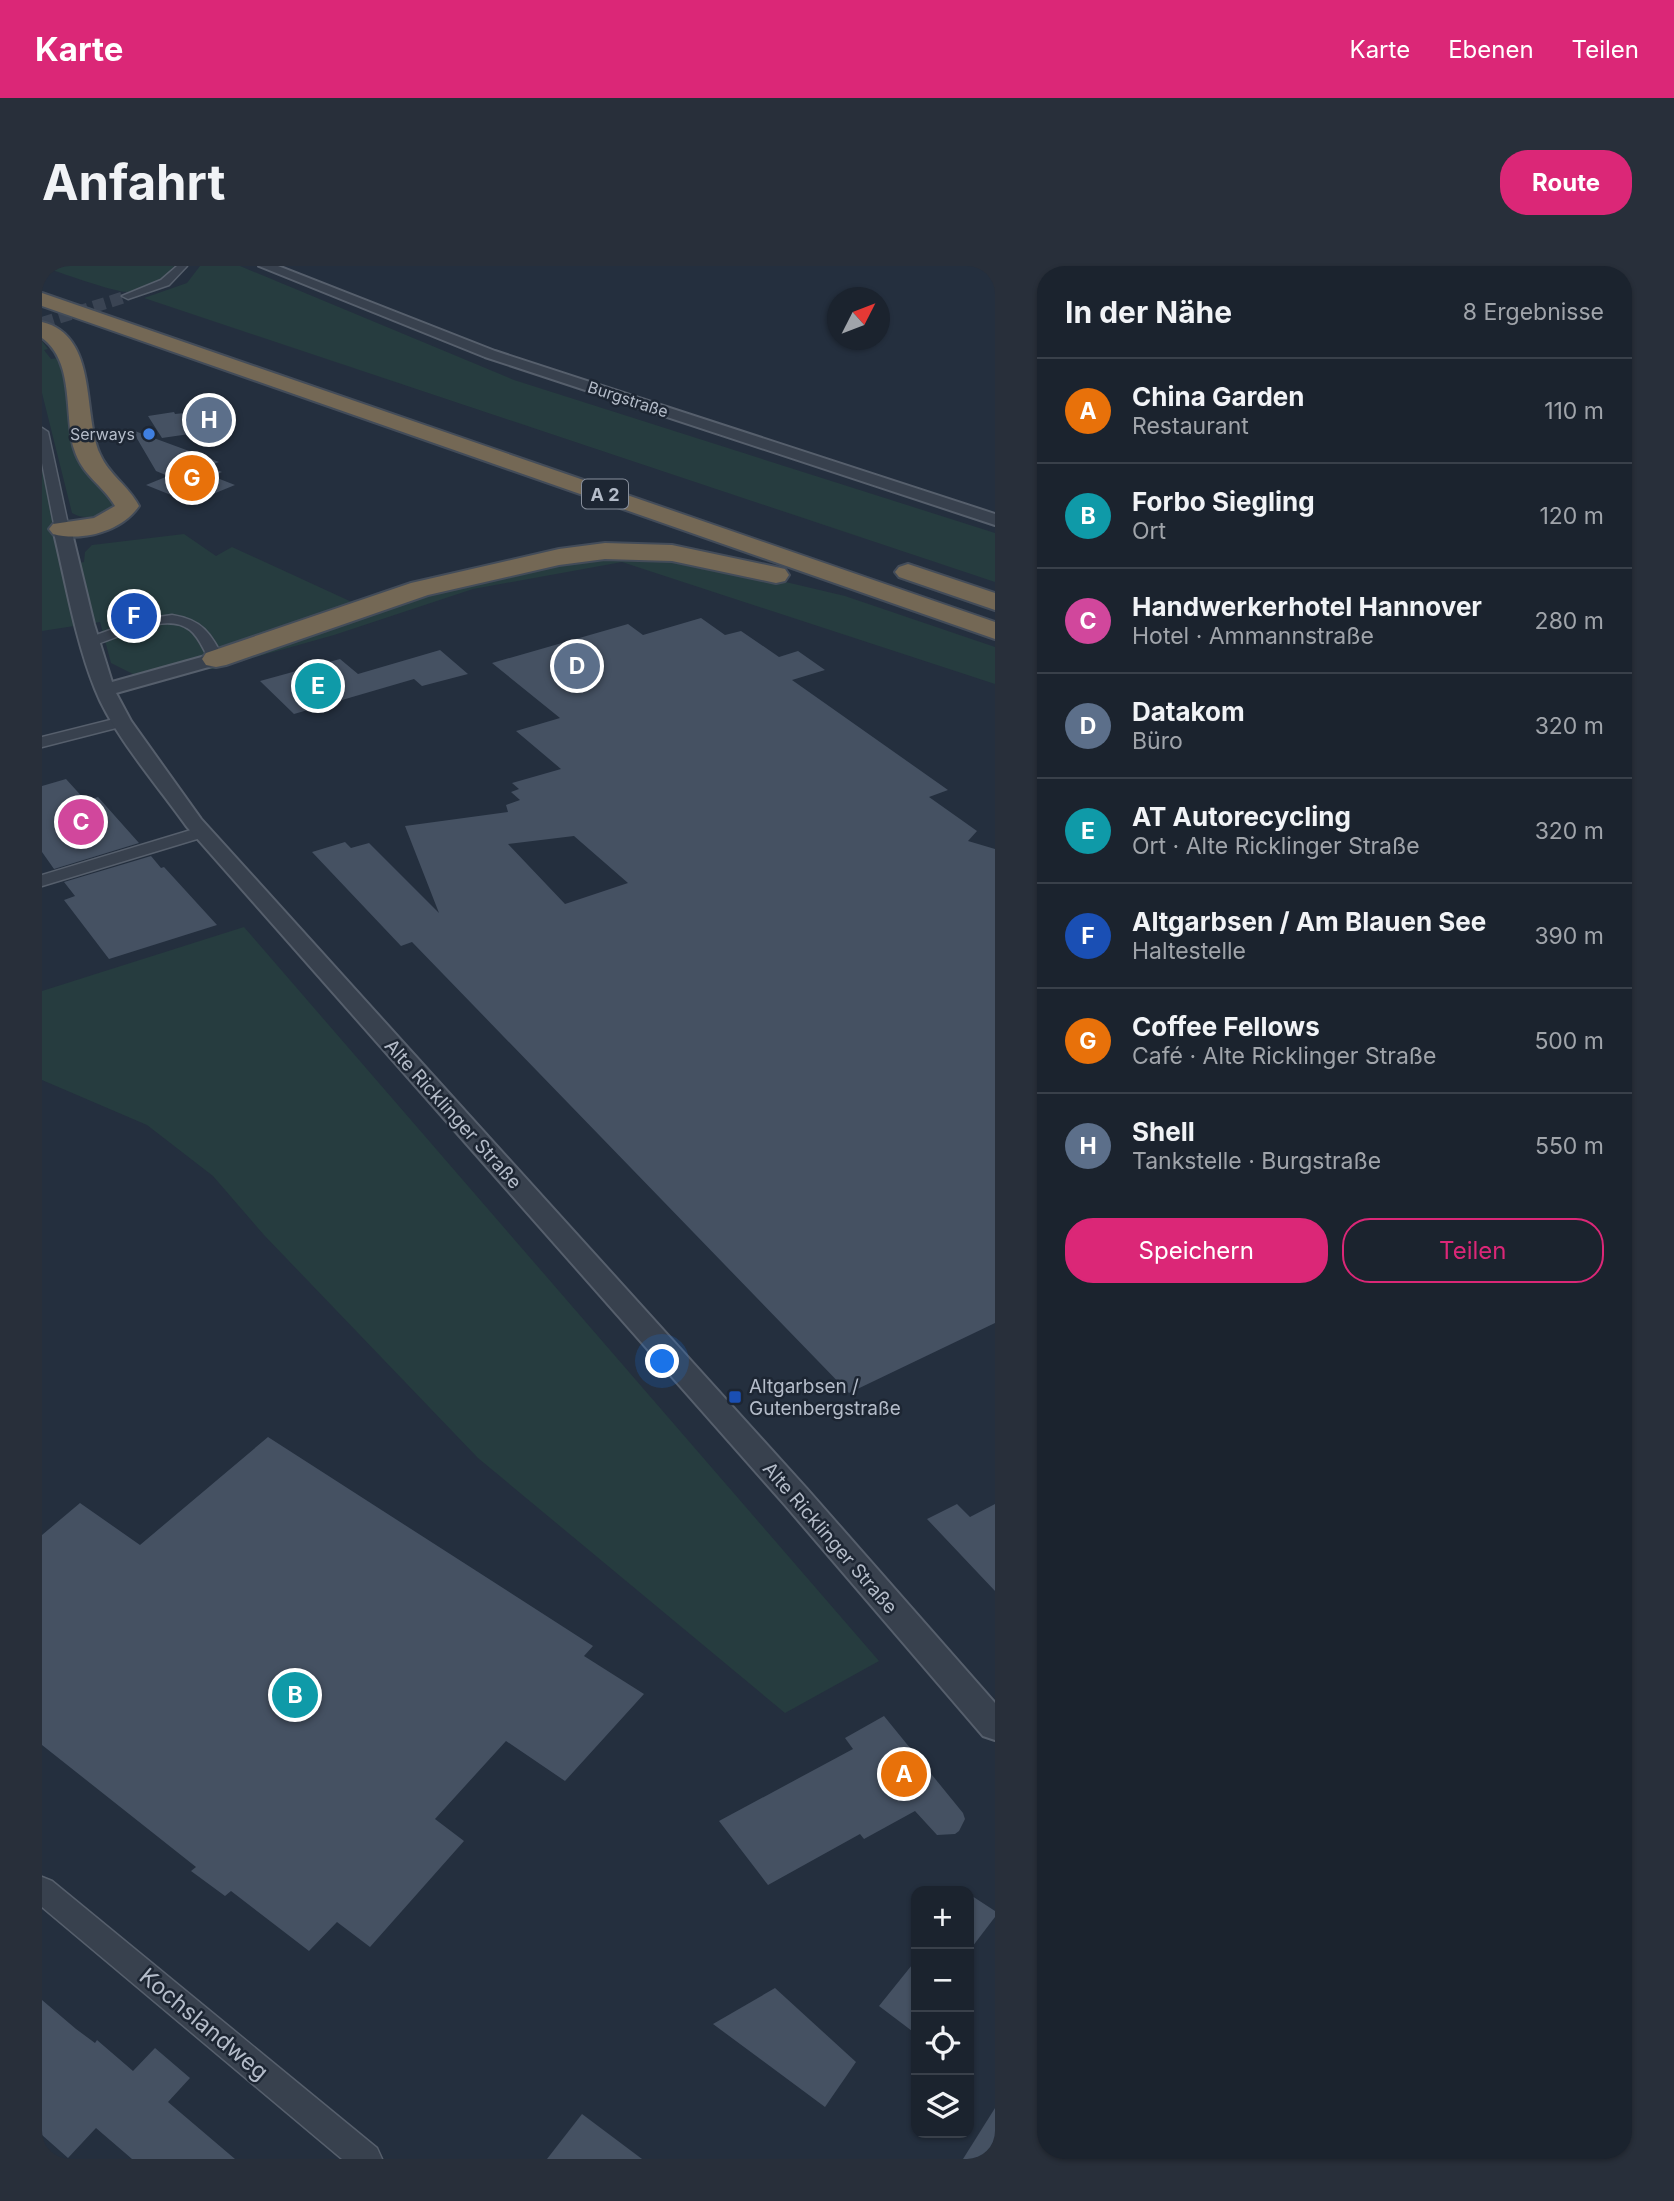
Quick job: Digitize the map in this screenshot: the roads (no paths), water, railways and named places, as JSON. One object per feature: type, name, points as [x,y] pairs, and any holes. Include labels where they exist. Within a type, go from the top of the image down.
[{"type":"highway","points":[[42,279],[282,360]]},
{"type":"highway","name":"A 2","points":[[42,299],[995,633]]},
{"type":"highway","points":[[42,328],[65,347],[74,376],[87,451],[102,479],[123,496],[127,506],[107,521],[62,529]]},
{"type":"highway","points":[[400,400],[531,445]]},
{"type":"highway","points":[[216,659],[420,589],[519,564],[619,551],[672,553],[831,587],[995,633]]},
{"type":"highway","points":[[881,563],[995,601]]},
{"type":"street","points":[[128,296],[162,284],[176,275],[182,266]]},
{"type":"street","name":"Burgstraße","points":[[266,266],[490,354],[995,520]]},
{"type":"street","name":"Alte Ricklinger Straße","points":[[42,432],[62,529],[90,642],[105,690],[122,722],[201,832],[796,1497],[995,1726]]},
{"type":"street","points":[[90,642],[149,622],[176,620],[194,626],[216,659],[105,690]]},
{"type":"street","points":[[42,742],[122,722]]},
{"type":"street","points":[[42,881],[201,832]]},
{"type":"street","name":"Kochslandweg","points":[[42,1890],[359,2157]]},
{"type":"tunnel","points":[[42,323],[128,296]]},
{"type":"place","name":"Shell","points":[[209,420]]},
{"type":"place","name":"Serways","points":[[149,434]]},
{"type":"place","name":"Coffee Fellows","points":[[192,478]]},
{"type":"place","name":"Altgarbsen / Am Blauen See","points":[[134,616]]},
{"type":"place","name":"Datakom","points":[[577,666]]},
{"type":"place","name":"AT Autorecycling","points":[[318,686]]},
{"type":"place","name":"Handwerkerhotel Hannover","points":[[81,822]]},
{"type":"place","name":"Altgarbsen / Gutenbergstraße","points":[[735,1397]]},
{"type":"place","name":"Forbo Siegling","points":[[295,1695]]},
{"type":"place","name":"China Garden","points":[[904,1774]]}]
